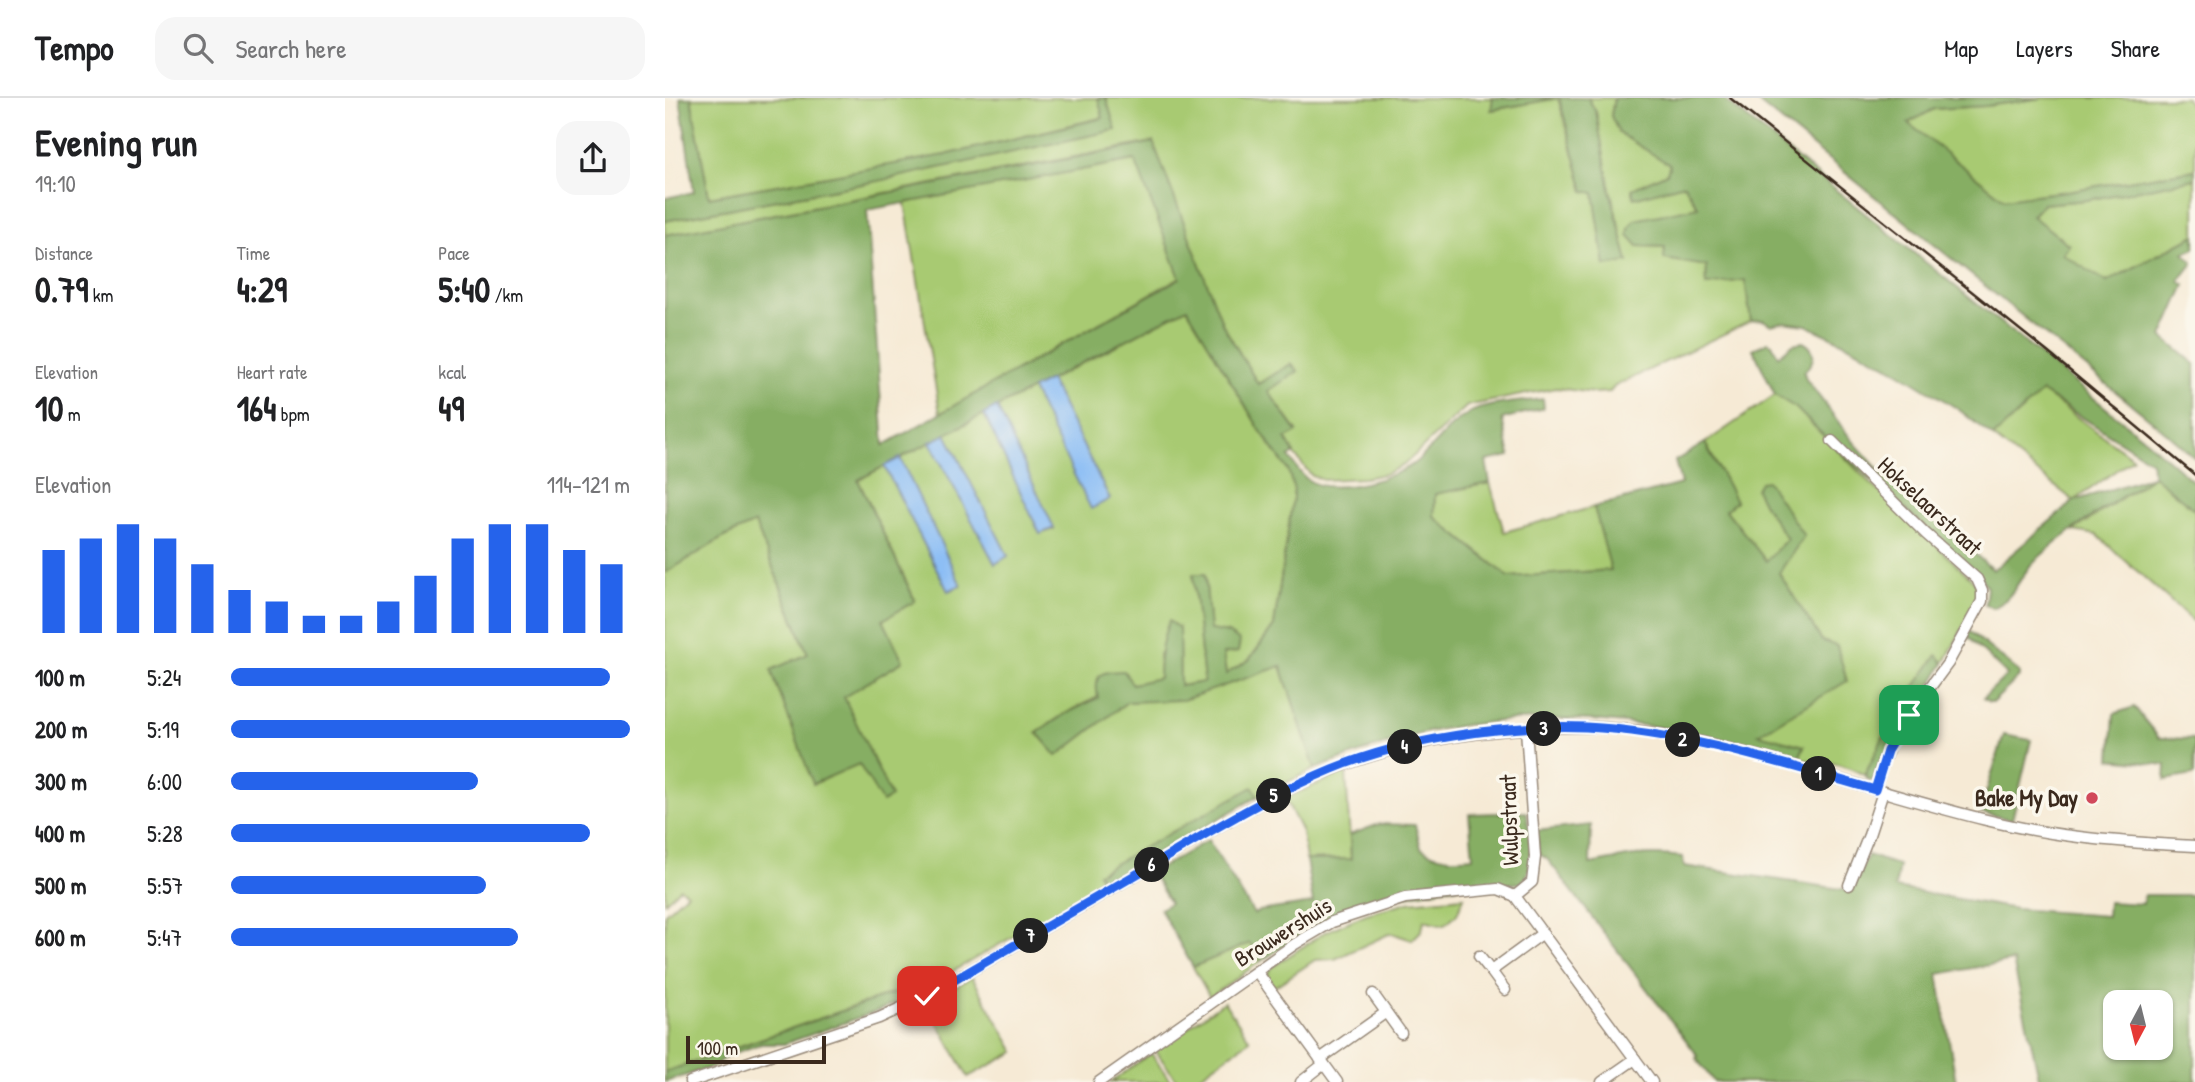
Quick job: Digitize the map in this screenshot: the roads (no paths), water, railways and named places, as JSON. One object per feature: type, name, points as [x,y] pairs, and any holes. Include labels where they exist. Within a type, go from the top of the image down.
[{"type":"street","name":"Hokselaarstraat","points":[[1832,441],[1926,534],[1977,579],[1982,590],[1982,601],[1948,663],[1896,733],[1883,761],[1879,791]]},
{"type":"street","points":[[689,1082],[879,1018],[927,996],[1247,810],[1335,768],[1438,739],[1526,729],[1584,727],[1672,737],[2020,827],[2077,837],[2195,846]]},
{"type":"street","name":"Wulpstraat","points":[[1526,729],[1535,857],[1532,882],[1515,896],[1652,1082]]},
{"type":"street","points":[[1849,885],[1869,835],[1879,791]]},
{"type":"street","name":"Brouwershuis","points":[[1099,1082],[1296,944],[1332,922],[1405,898],[1498,889],[1515,896]]},
{"type":"street","points":[[1491,971],[1543,933]]},
{"type":"street","points":[[1479,956],[1505,990]]},
{"type":"street","points":[[1257,972],[1337,1082]]},
{"type":"street","points":[[1373,994],[1401,1033]]},
{"type":"street","points":[[1301,1082],[1322,1062],[1385,1013]]},
{"type":"street","points":[[1602,1082],[1635,1059]]},
{"type":"water","points":[[1050,380],[1110,499],[1091,509],[1032,389]]},
{"type":"water","points":[[997,407],[1054,528],[1040,534],[984,414]]},
{"type":"water","points":[[946,434],[1008,556],[995,564],[930,442]]},
{"type":"water","points":[[900,458],[961,585],[948,591],[884,466]]},
{"type":"railway","points":[[1730,98],[2045,350],[2195,475]]},
{"type":"place","name":"Bake My Day","points":[[2092,798]]}]
